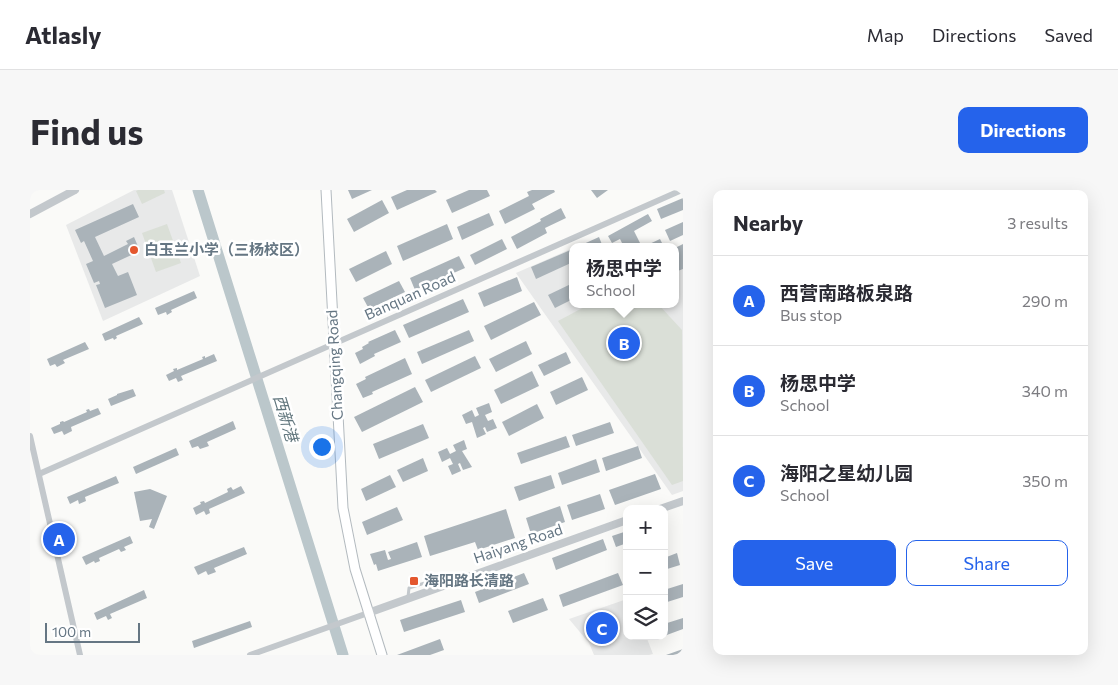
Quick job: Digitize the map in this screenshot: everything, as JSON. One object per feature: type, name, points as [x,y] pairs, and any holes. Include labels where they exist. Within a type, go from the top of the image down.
[{"type":"main road","name":"Changqing Road","points":[[326,190],[345,522],[355,569],[382,655]]},
{"type":"street","points":[[30,214],[75,190]]},
{"type":"street","name":"Banquan Road","points":[[38,474],[682,190]]},
{"type":"street","points":[[30,436],[80,655]]},
{"type":"street","points":[[668,506],[683,501]]},
{"type":"street","name":"Haiyang Road","points":[[250,655],[623,521]]},
{"type":"shaded area","name":"白玉兰小学（三杨校区）","points":[[134,190],[172,190],[200,276],[103,321],[66,225]]},
{"type":"shaded area","points":[[164,190],[165,193],[142,204],[136,191]]},
{"type":"shaded area","points":[[167,224],[181,263],[156,272],[142,233]]},
{"type":"shaded area","points":[[683,245],[683,491],[672,495],[516,273],[569,250],[569,308],[679,308],[679,247]]},
{"type":"shaded area","points":[[582,308],[662,308],[682,330],[683,481],[672,485],[558,321]]},
{"type":"shaded area","points":[[623,600],[623,640],[648,640],[653,654],[594,655],[589,643],[569,619]]},
{"type":"building","points":[[348,190],[372,190],[352,199]]},
{"type":"building","points":[[407,190],[435,190],[437,192],[397,210],[391,197]]},
{"type":"building","points":[[469,190],[487,190],[490,196],[452,213],[446,200]]},
{"type":"building","points":[[532,190],[554,190],[555,192],[532,204],[535,209],[505,224],[499,211],[529,196],[527,192]]},
{"type":"building","points":[[591,190],[608,190],[597,198]]},
{"type":"building","points":[[683,198],[683,210],[661,219],[657,209]]},
{"type":"building","points":[[382,200],[389,213],[354,232],[347,219]]},
{"type":"building","points":[[133,204],[139,217],[95,237],[104,256],[128,244],[126,241],[134,237],[140,251],[112,264],[118,276],[128,272],[137,295],[105,308],[96,285],[100,284],[99,281],[94,283],[86,264],[93,261],[84,241],[81,243],[75,230]]},
{"type":"building","points":[[561,208],[566,218],[545,228],[547,233],[517,249],[511,237]]},
{"type":"building","points":[[489,213],[494,225],[462,240],[457,227]]},
{"type":"building","points":[[648,214],[652,221],[634,231],[640,243],[622,243],[620,239],[612,243],[608,236]]},
{"type":"building","points":[[683,222],[683,235],[670,241],[665,230]]},
{"type":"building","points":[[447,224],[453,239],[403,261],[397,246]]},
{"type":"building","points":[[599,237],[601,243],[586,243]]},
{"type":"building","points":[[502,239],[507,249],[475,265],[470,255]]},
{"type":"building","points":[[660,239],[662,243],[652,243]]},
{"type":"building","points":[[683,244],[683,269],[679,270],[679,246]]},
{"type":"building","points":[[386,251],[392,264],[356,282],[349,269]]},
{"type":"building","points":[[569,251],[569,264],[536,279],[531,267]]},
{"type":"building","points":[[459,256],[465,268],[415,290],[410,278]]},
{"type":"building","points":[[517,277],[522,291],[484,307],[478,293]]},
{"type":"building","points":[[399,281],[405,292],[369,309],[363,298]]},
{"type":"building","points":[[569,285],[569,301],[555,308],[548,295]]},
{"type":"building","points":[[194,291],[197,298],[171,310],[172,312],[167,315],[166,312],[158,315],[155,308]]},
{"type":"building","points":[[463,299],[469,312],[409,338],[403,325]]},
{"type":"building","points":[[534,302],[541,315],[491,340],[484,326]]},
{"type":"building","points":[[139,317],[143,324],[116,336],[117,338],[114,340],[113,338],[105,341],[102,334]]},
{"type":"building","points":[[395,330],[401,342],[374,354],[375,356],[360,364],[355,353],[363,349],[362,347],[368,342]]},
{"type":"building","points":[[469,330],[474,341],[422,364],[417,352]]},
{"type":"building","points":[[526,341],[532,354],[496,372],[489,359]]},
{"type":"building","points":[[85,342],[89,349],[63,360],[65,363],[57,367],[55,364],[50,366],[47,359]]},
{"type":"building","points":[[566,352],[571,363],[544,376],[538,365]]},
{"type":"building","points":[[214,354],[217,361],[181,376],[183,380],[178,382],[176,378],[169,381],[166,375],[174,371],[173,369],[177,368],[177,370],[203,359],[202,357],[205,356],[205,358]]},
{"type":"building","points":[[475,356],[481,368],[431,392],[425,380]]},
{"type":"building","points":[[405,358],[412,374],[363,398],[356,384],[366,379],[365,377]]},
{"type":"building","points":[[532,371],[539,386],[501,404],[494,390]]},
{"type":"building","points":[[582,377],[588,390],[556,405],[550,392]]},
{"type":"building","points":[[415,387],[423,402],[362,432],[354,417]]},
{"type":"building","points":[[133,389],[136,396],[111,406],[108,399]]},
{"type":"building","points":[[489,403],[492,412],[485,415],[488,421],[493,419],[497,428],[487,432],[485,427],[483,428],[486,434],[477,438],[472,422],[466,424],[462,415],[472,410],[475,417],[479,415],[476,408]]},
{"type":"building","points":[[537,404],[544,418],[509,436],[502,422]]},
{"type":"building","points":[[98,408],[101,414],[71,427],[72,431],[64,435],[62,431],[54,434],[51,428],[60,424],[60,422],[87,412],[86,410],[89,409],[90,411]]},
{"type":"building","points":[[233,421],[236,429],[207,442],[209,446],[200,449],[198,446],[192,448],[189,441]]},
{"type":"building","points":[[610,422],[614,433],[576,446],[572,435]]},
{"type":"building","points":[[423,424],[429,438],[379,459],[373,444]]},
{"type":"building","points":[[566,436],[570,447],[521,464],[517,453]]},
{"type":"building","points":[[464,440],[467,449],[462,451],[472,467],[463,470],[460,463],[458,464],[461,471],[452,475],[448,466],[453,464],[450,458],[442,462],[438,452],[447,448],[450,454],[456,451],[453,445]]},
{"type":"building","points":[[638,446],[642,458],[606,471],[602,458]]},
{"type":"building","points":[[176,448],[179,455],[136,474],[133,467]]},
{"type":"building","points":[[423,458],[428,471],[403,482],[397,470]]},
{"type":"building","points":[[596,459],[600,472],[562,485],[558,473]]},
{"type":"building","points":[[655,474],[661,489],[615,505],[609,490]]},
{"type":"building","points":[[390,475],[396,487],[366,501],[361,489]]},
{"type":"building","points":[[551,475],[555,488],[519,501],[514,487]]},
{"type":"building","points":[[116,476],[119,483],[85,497],[86,501],[79,504],[78,500],[70,504],[67,497]]},
{"type":"building","points":[[241,486],[245,493],[209,509],[210,513],[206,515],[204,511],[196,515],[193,508],[201,504],[200,502],[204,501],[205,503],[228,492],[227,489],[231,487],[233,490]]},
{"type":"building","points":[[150,489],[167,496],[154,529],[149,527],[152,519],[140,521],[134,492]]},
{"type":"building","points":[[600,494],[605,509],[572,520],[567,505]]},
{"type":"building","points":[[560,506],[565,522],[531,534],[526,518]]},
{"type":"building","points":[[397,507],[403,520],[367,535],[362,522]]},
{"type":"building","points":[[506,509],[515,538],[478,550],[475,542],[430,556],[424,536]]},
{"type":"building","points":[[623,532],[623,544],[616,547],[612,536]]},
{"type":"building","points":[[130,536],[133,543],[124,547],[126,550],[121,552],[119,549],[99,558],[100,561],[95,563],[94,561],[86,565],[82,557]]},
{"type":"building","points":[[603,539],[607,550],[556,570],[552,558]]},
{"type":"building","points":[[417,542],[422,557],[378,571],[376,564],[374,565],[370,554],[385,550],[388,560],[391,559],[388,552]]},
{"type":"building","points":[[244,547],[247,554],[214,568],[216,572],[208,575],[206,571],[198,575],[194,567]]},
{"type":"building","points":[[677,553],[680,565],[668,569],[668,556]]},
{"type":"building","points":[[524,573],[529,584],[479,603],[475,592]]},
{"type":"building","points":[[618,573],[623,585],[563,607],[559,595]]},
{"type":"building","points":[[683,584],[683,597],[668,602],[668,589]]},
{"type":"building","points":[[144,590],[147,598],[110,614],[112,618],[108,620],[106,616],[97,620],[94,613]]},
{"type":"building","points":[[543,598],[548,610],[513,623],[508,611]]},
{"type":"building","points":[[461,600],[465,612],[404,632],[400,620]]},
{"type":"building","points":[[683,618],[683,629],[668,635],[668,623]]},
{"type":"building","points":[[250,621],[252,627],[194,648],[192,641]]},
{"type":"building","points":[[440,639],[444,650],[430,655],[397,655]]},
{"type":"building","points":[[683,649],[683,655],[666,655]]},
{"type":"waterway","name":"西新港","points":[[198,190],[343,655]]},
{"type":"place","name":"白玉兰小学（三杨校区）","points":[[134,250]]},
{"type":"place","name":"杨思中学","points":[[624,343]]},
{"type":"place","name":"西营南路板泉路","points":[[59,539]]},
{"type":"place","name":"海阳路长清路","points":[[414,581]]},
{"type":"place","name":"海阳之星幼儿园","points":[[602,628]]}]
